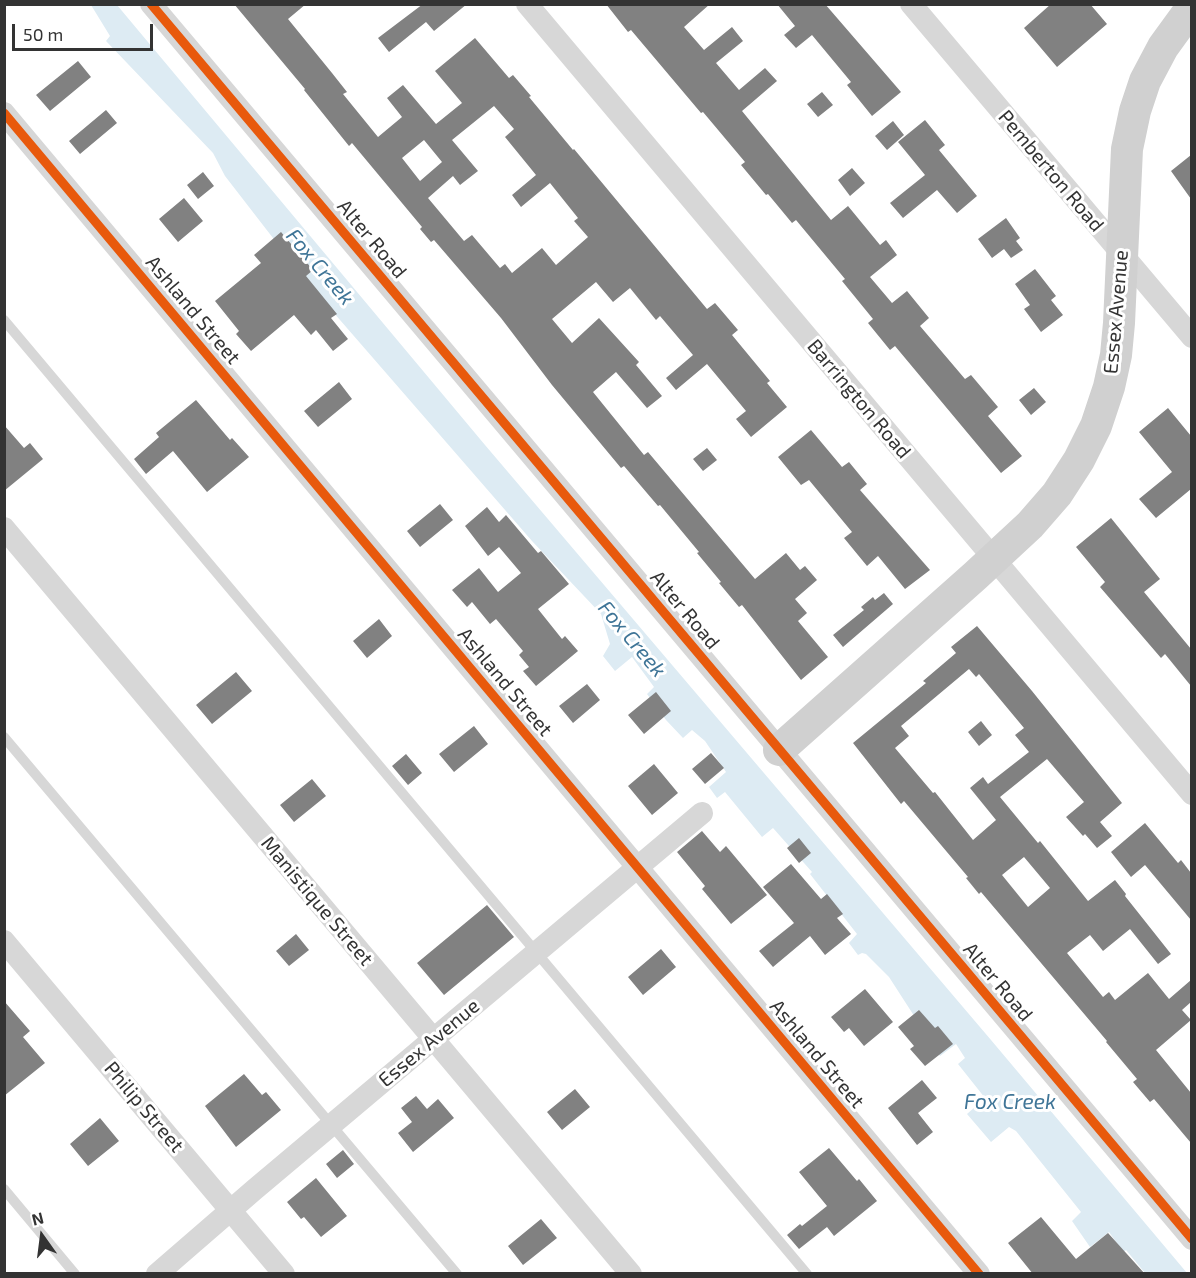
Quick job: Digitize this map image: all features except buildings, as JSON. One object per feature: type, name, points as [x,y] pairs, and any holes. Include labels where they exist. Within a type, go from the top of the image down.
[{"type":"street","name":"Alter Road","points":[[151,4],[1191,1239]]},
{"type":"street","name":"Barrington Road","points":[[526,4],[1191,794]]},
{"type":"street","name":"Pemberton Road","points":[[911,4],[1191,337]]},
{"type":"street","name":"Essex Avenue","points":[[779,750],[1030,525],[1057,494],[1079,460],[1096,426],[1109,387],[1116,355],[1127,149],[1135,111],[1145,81],[1162,47],[1191,6]]},
{"type":"street","name":"Ashland Street","points":[[4,113],[979,1274]]},
{"type":"street","name":"Manistique Street","points":[[4,528],[631,1274]]},
{"type":"street","name":"Essex Avenue","points":[[157,1274],[702,813]]},
{"type":"street","name":"Philip Street","points":[[4,941],[284,1274]]},
{"type":"lane","points":[[4,320],[807,1274]]},
{"type":"lane","points":[[4,737],[457,1274]]},
{"type":"lane","points":[[4,1189],[75,1274]]},
{"type":"water","name":"Fox Creek","points":[[91,5],[117,5],[485,445],[1187,1273],[1145,1273],[1126,1250],[1103,1268],[1121,1249],[1109,1232],[1090,1247],[1072,1221],[1081,1212],[1016,1131],[1009,1127],[991,1142],[967,1114],[985,1098],[958,1064],[965,1058],[956,1044],[940,1056],[889,977],[866,954],[858,955],[849,943],[857,934],[810,874],[812,872],[773,828],[762,837],[725,792],[717,798],[709,787],[726,772],[705,741],[692,730],[683,738],[666,720],[647,694],[654,687],[632,657],[615,671],[603,656],[610,644],[601,614],[532,541],[307,282],[225,176],[213,153],[106,41],[110,36]]},
{"type":"cycle path","points":[[151,4],[1192,1239]]},
{"type":"cycle path","points":[[4,113],[979,1274]]}]
